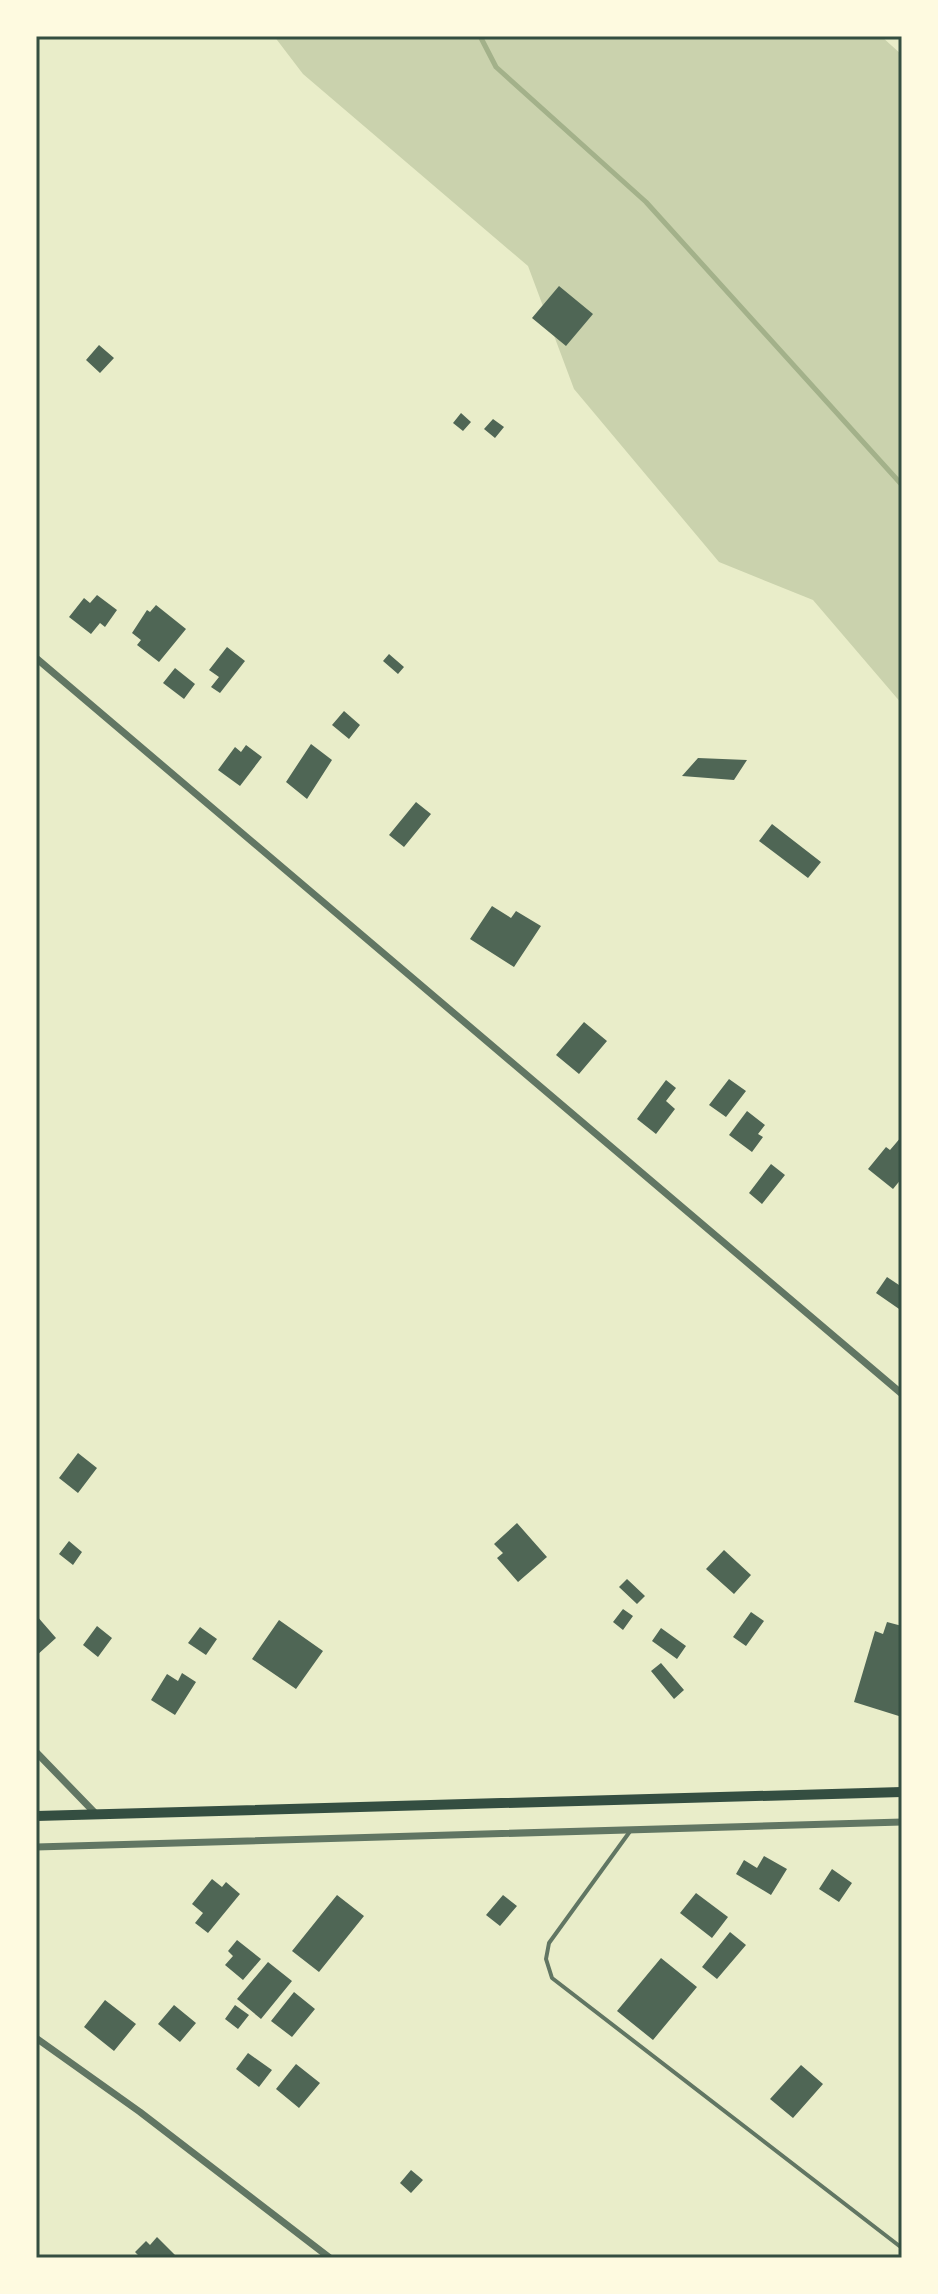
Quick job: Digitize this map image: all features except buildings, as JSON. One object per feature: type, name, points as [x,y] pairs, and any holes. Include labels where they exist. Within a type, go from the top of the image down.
[{"type":"main road","points":[[36,1816],[902,1792]]},
{"type":"street","points":[[36,658],[902,1394]]},
{"type":"street","points":[[36,1752],[96,1814]]},
{"type":"street","points":[[36,1847],[902,1822]]},
{"type":"street","points":[[36,2038],[140,2112],[330,2258]]},
{"type":"lane","points":[[631,1830],[549,1943],[546,1959],[552,1978],[902,2248]]},
{"type":"green space","points":[[274,36],[881,36],[902,55],[902,704],[813,600],[719,562],[574,389],[528,266],[303,74]]},
{"type":"waterway","points":[[480,36],[496,67],[646,202],[902,485]]}]
